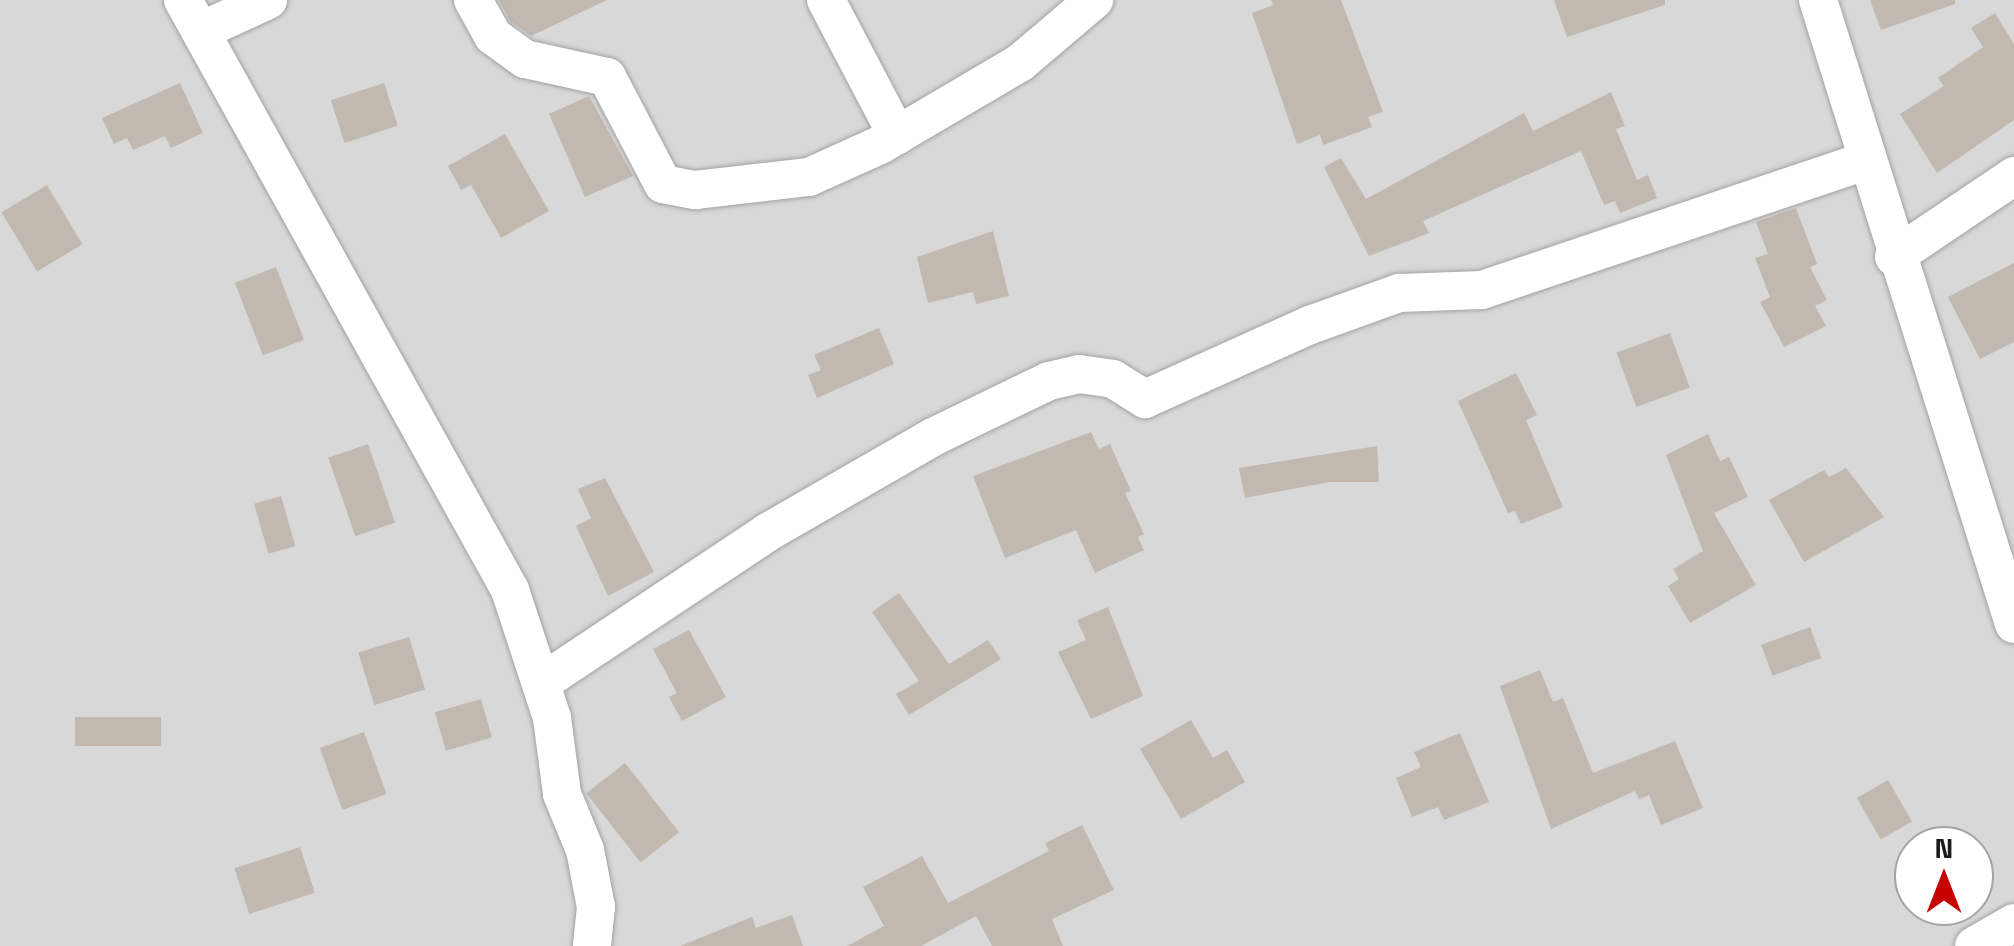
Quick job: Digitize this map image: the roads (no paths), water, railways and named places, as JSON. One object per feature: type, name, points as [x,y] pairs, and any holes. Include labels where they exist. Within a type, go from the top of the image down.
[{"type":"street","points":[[268,0],[192,15],[510,590],[541,682],[562,794],[586,850],[596,907],[592,946]]},
{"type":"street","points":[[473,0],[493,36],[524,59],[608,77],[663,184],[695,190],[810,178],[897,136],[1022,62],[1094,0]]},
{"type":"street","points":[[826,0],[897,136]]},
{"type":"street","points":[[1818,0],[1894,257],[2005,564],[2014,624]]},
{"type":"street","points":[[541,682],[768,532],[933,438],[1050,381],[1079,374],[1113,380],[1145,399],[1310,324],[1399,294],[1482,290],[1866,161]]},
{"type":"street","points":[[1894,257],[2014,176]]},
{"type":"street","points":[[1974,946],[2014,923]]}]
